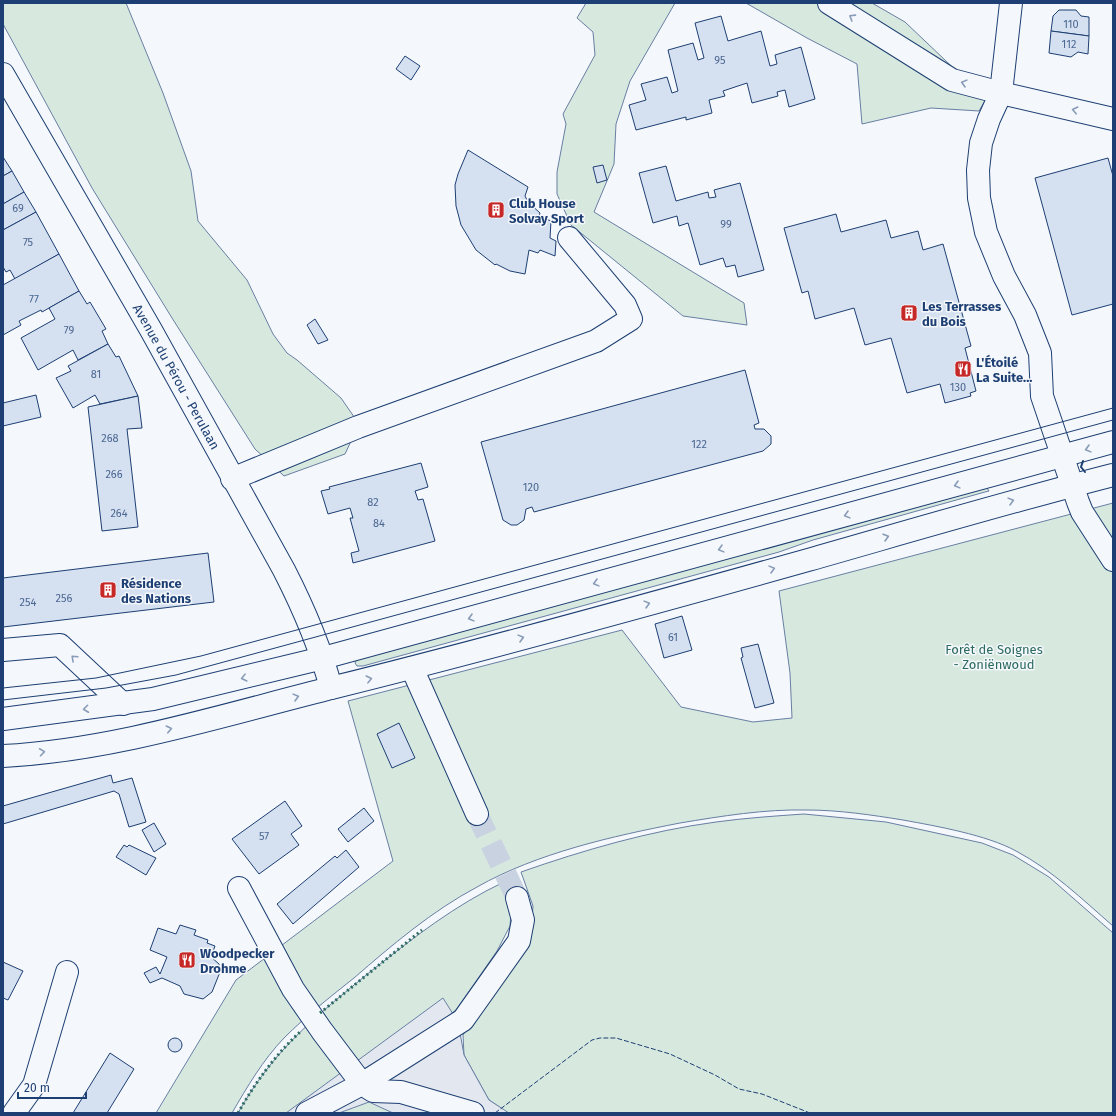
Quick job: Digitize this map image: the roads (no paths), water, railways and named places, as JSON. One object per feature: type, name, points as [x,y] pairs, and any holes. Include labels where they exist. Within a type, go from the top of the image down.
[{"type":"main road","points":[[829,3],[952,80],[1113,118]]},
{"type":"main road","points":[[1011,3],[1002,93],[989,119],[981,143],[978,170],[979,198],[986,232],[1004,276],[1025,315],[1040,353],[1042,396],[1082,512],[1113,560]]},
{"type":"main road","name":"Avenue du Pérou - Perulaan","points":[[3,74],[151,330],[232,479],[288,577],[304,610],[323,658],[331,688]]},
{"type":"main road","points":[[232,479],[358,427],[596,341],[631,319],[625,305],[569,238]]},
{"type":"main road","points":[[3,720],[123,704],[206,688],[323,658],[1113,442]]},
{"type":"main road","points":[[3,756],[104,744],[412,668],[1113,475]]},
{"type":"main road","points":[[3,650],[60,646],[123,704]]},
{"type":"main road","points":[[412,668],[477,814]]},
{"type":"main road","points":[[239,888],[293,989],[322,1031],[362,1084],[373,1091],[401,1092],[473,1113]]},
{"type":"main road","points":[[307,1113],[362,1084],[462,1020],[519,941],[523,920],[517,898]]},
{"type":"main road","points":[[14,1113],[34,1085],[67,972]]},
{"type":"tunnel","points":[[477,814],[517,898]]},
{"type":"tram line","points":[[3,688],[96,678],[201,656],[1113,408]]},
{"type":"tram line","points":[[3,700],[106,688],[176,675],[1113,420]]},
{"type":"place","name":"Club House Solvay Sport","points":[[496,210]]},
{"type":"place","name":"Les Terrasses du Bois","points":[[909,313]]},
{"type":"place","name":"L'Étoilé La Suite...","points":[[963,369]]},
{"type":"place","name":"Résidence des Nations","points":[[108,590]]},
{"type":"place","name":"Woodpecker Drohme","points":[[187,960]]},
{"type":"park label","name":"Forêt de Soignes - Zoniënwoud","points":[[994,656]]}]
